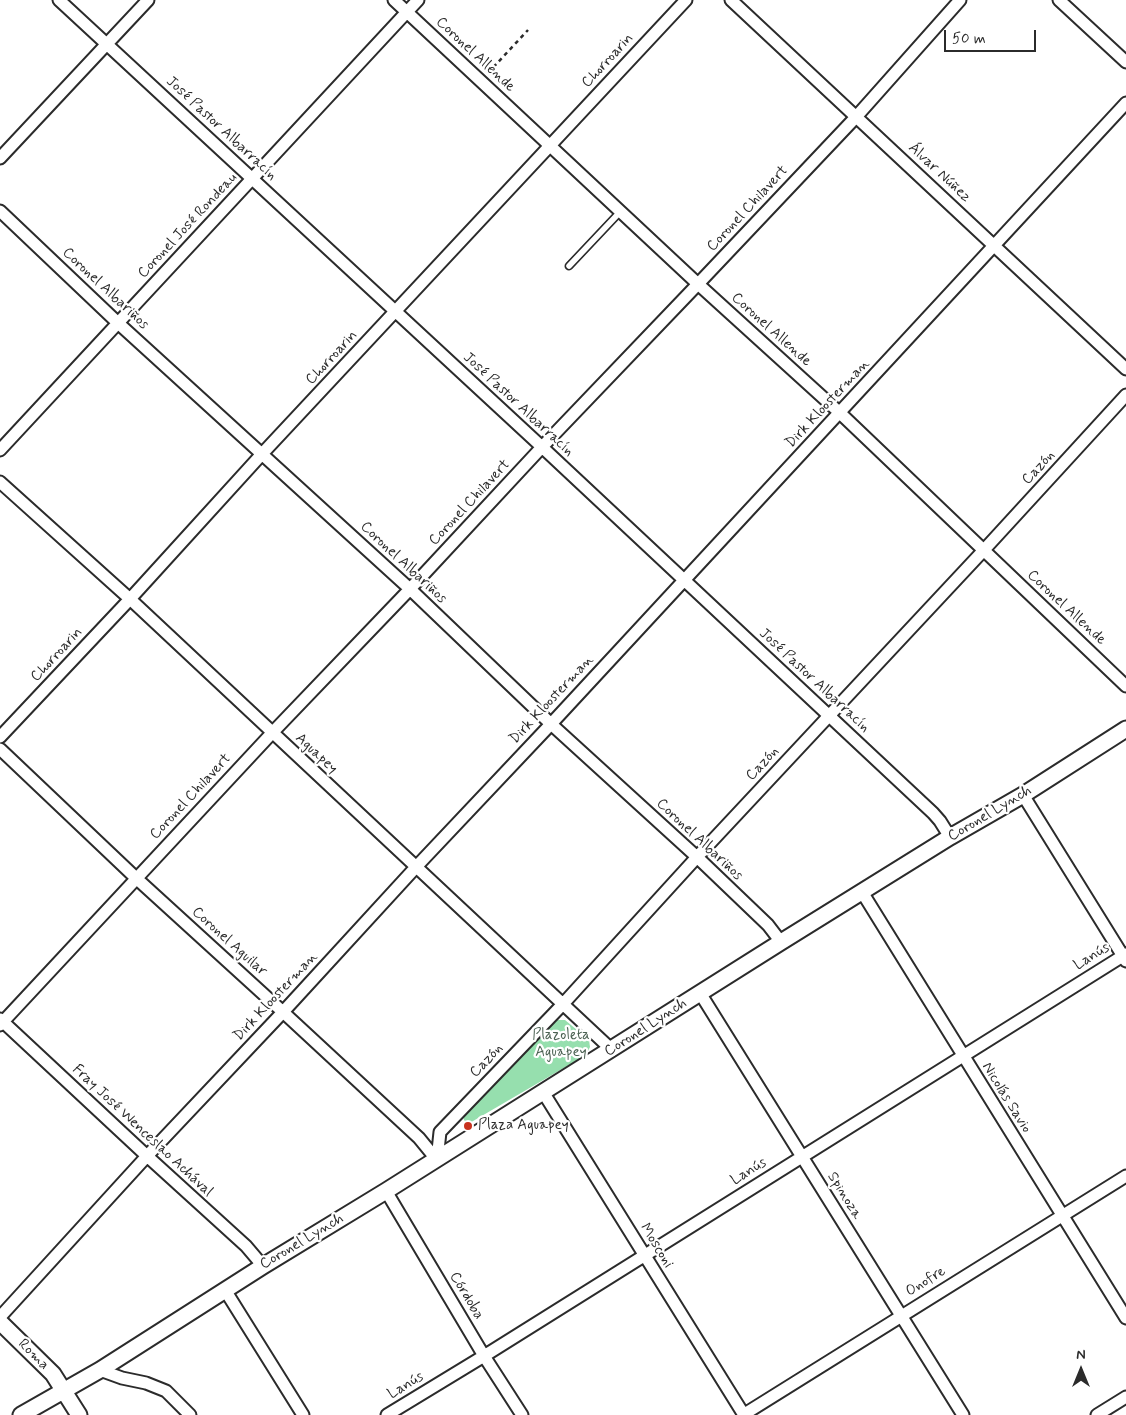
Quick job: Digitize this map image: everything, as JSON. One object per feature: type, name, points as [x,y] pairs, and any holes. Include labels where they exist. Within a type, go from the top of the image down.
[{"type":"street","name":"José Pastor Albarracín","points":[[59,0],[829,715],[933,813],[950,837]]},
{"type":"street","points":[[0,158],[148,0]]},
{"type":"street","name":"Coronel Allende","points":[[394,0],[620,212],[840,413],[1126,686]]},
{"type":"street","name":"Coronel José Rondeau","points":[[0,450],[418,0]]},
{"type":"street","name":"Chorroarin","points":[[0,737],[130,600],[261,455],[686,0]]},
{"type":"street","name":"Álvar Núñez","points":[[731,0],[1126,370]]},
{"type":"street","name":"Coronel Chilavert","points":[[1,1022],[272,733],[410,590],[542,447],[856,117],[960,0]]},
{"type":"street","points":[[1059,0],[1126,62]]},
{"type":"street","name":"Dirk Kloosterman","points":[[0,1318],[147,1156],[551,724],[1126,103]]},
{"type":"street","name":"Coronel Albariños","points":[[0,211],[118,323],[410,590],[551,724],[697,857],[768,925],[781,942]]},
{"type":"street","name":"Cazón","points":[[437,1160],[440,1132],[563,1004],[1126,395]]},
{"type":"street","name":"Aguapey","points":[[0,482],[130,600],[612,1050]]},
{"type":"street","name":"Coronel Lynch","points":[[21,1415],[100,1370],[263,1266],[437,1160],[781,942],[1126,729]]},
{"type":"street","name":"Coronel Aguilar","points":[[0,749],[136,878],[419,1138],[437,1160]]},
{"type":"street","points":[[1023,794],[1125,957]]},
{"type":"street","name":"Nicolás Savio","points":[[862,892],[1126,1318]]},
{"type":"street","name":"Lanús","points":[[388,1415],[1125,957]]},
{"type":"street","name":"Spinoza","points":[[700,993],[963,1415]]},
{"type":"street","name":"Fray José Wenceslao Achával","points":[[1,1022],[246,1246],[263,1266]]},
{"type":"street","name":"Mosconi","points":[[543,1092],[743,1415]]},
{"type":"street","name":"Onofre","points":[[743,1415],[1126,1176]]},
{"type":"street","name":"Córdoba","points":[[386,1192],[484,1356],[522,1415]]},
{"type":"street","points":[[225,1290],[303,1415]]},
{"type":"street","name":"Roma","points":[[0,1322],[53,1374],[79,1415]]},
{"type":"street","points":[[100,1370],[122,1378],[146,1383],[166,1391],[190,1415]]},
{"type":"street","points":[[1097,1415],[1126,1397]]},
{"type":"lane","points":[[569,266],[620,212]]},
{"type":"path","points":[[480,80],[528,30]]},
{"type":"green space","name":"Plazoleta Aguapey","points":[[556,1020],[565,1020],[589,1040],[590,1047],[586,1055],[468,1124],[463,1117]]},
{"type":"place","name":"Plaza Aguapey","points":[[468,1126]]}]
